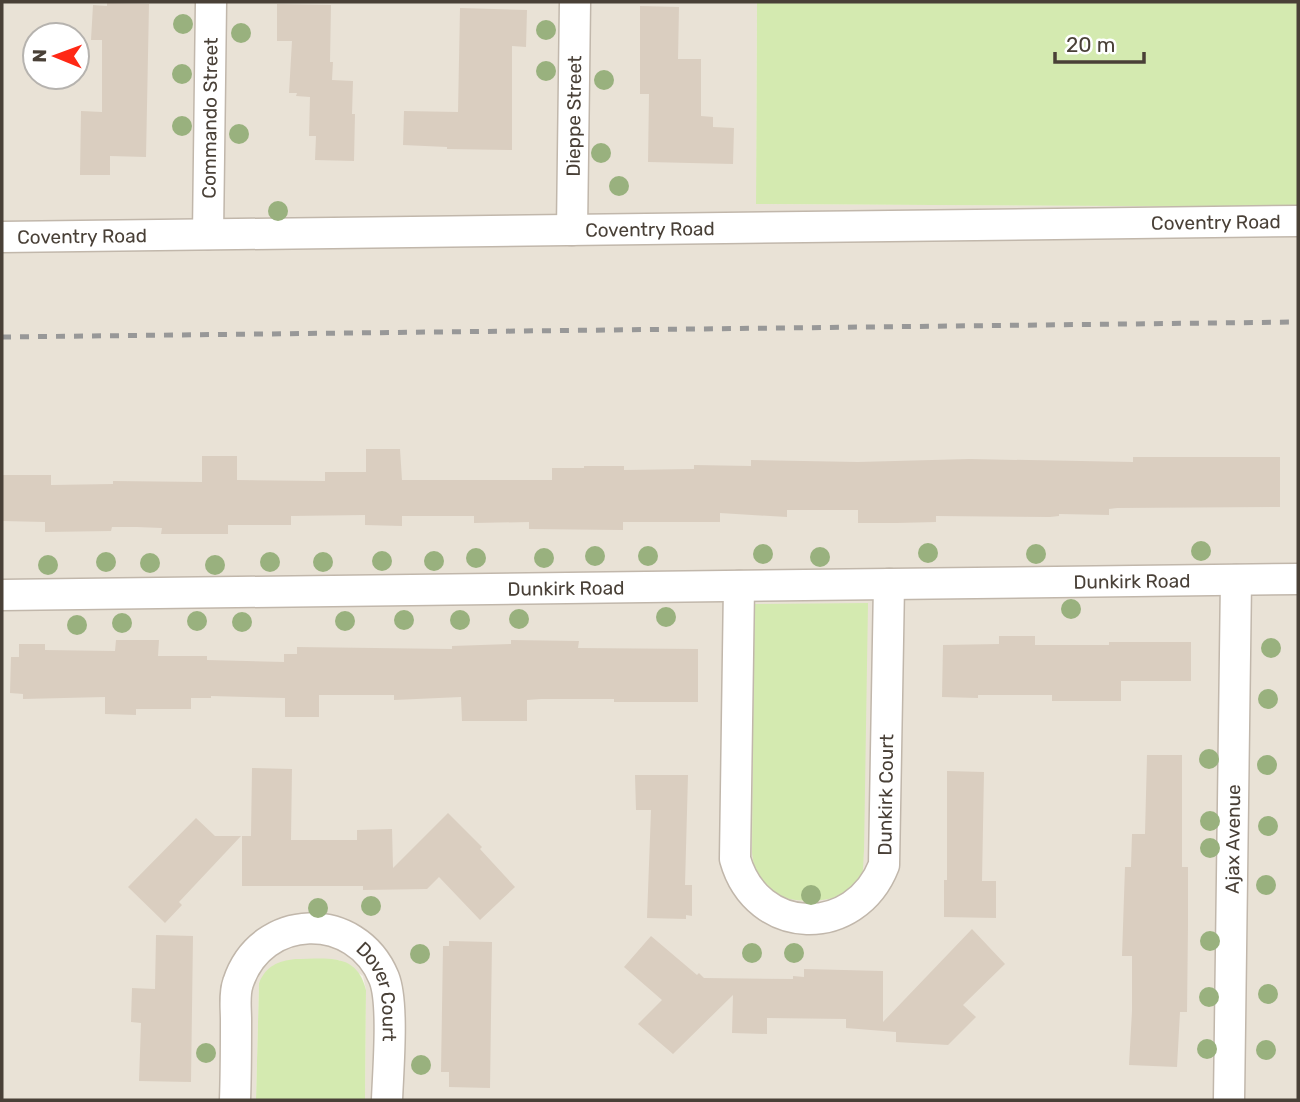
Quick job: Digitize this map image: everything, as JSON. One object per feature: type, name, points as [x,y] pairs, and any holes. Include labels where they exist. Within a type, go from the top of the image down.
[{"type":"street","name":"Commando Street","points":[[208,234],[211,2]]},
{"type":"street","name":"Dieppe Street","points":[[572,230],[575,2]]},
{"type":"street","name":"Coventry Road","points":[[2,237],[1298,221]]},
{"type":"street","name":"Dunkirk Road","points":[[2,594],[1298,579]]},
{"type":"street","name":"Ajax Avenue","points":[[1229,1100],[1236,580]]},
{"type":"street","name":"Dunkirk Court","points":[[739,586],[735,859],[745,884],[764,904],[781,914],[807,919],[827,918],[852,907],[872,889],[884,865],[889,584]]},
{"type":"street","name":"Dover Court","points":[[235,1100],[237,987],[244,968],[256,952],[271,939],[290,931],[310,928],[337,932],[354,940],[374,959],[384,977],[389,999],[387,1100]]},
{"type":"shaded area","points":[[2,2],[757,2],[756,204],[1298,207],[1298,1100],[365,1100],[366,990],[363,976],[339,960],[295,959],[259,982],[256,1100],[2,1100]]},
{"type":"green space","points":[[757,2],[1298,2],[1298,207],[756,204]]},
{"type":"green space","points":[[868,603],[862,876],[854,888],[830,899],[801,900],[775,895],[759,881],[752,853],[754,604]]},
{"type":"green space","points":[[295,959],[339,960],[356,969],[362,978],[366,990],[365,1100],[256,1100],[259,983],[273,965]]},
{"type":"building","points":[[107,3],[149,4],[146,157],[110,156],[110,175],[80,175],[81,111],[102,112],[102,40],[91,40],[93,5],[107,6]]},
{"type":"building","points":[[277,4],[331,5],[332,80],[353,81],[354,161],[315,160],[316,136],[309,136],[310,97],[289,93],[292,41],[277,41]]},
{"type":"building","points":[[640,6],[679,7],[678,59],[701,59],[701,116],[713,117],[713,127],[734,128],[733,164],[648,162],[649,94],[640,94]]},
{"type":"building","points":[[460,8],[527,10],[526,47],[512,46],[512,150],[403,145],[404,111],[458,112]]},
{"type":"building","points":[[366,449],[400,449],[402,480],[552,480],[552,468],[624,466],[624,470],[694,469],[694,465],[751,466],[751,460],[858,462],[969,459],[1133,462],[1133,457],[1280,457],[1280,507],[1117,508],[1109,509],[1109,515],[936,516],[936,522],[897,523],[858,523],[858,510],[787,510],[787,517],[720,513],[720,522],[623,522],[623,530],[529,529],[529,522],[474,523],[474,516],[402,516],[402,526],[365,525],[365,515],[291,516],[291,525],[228,525],[228,534],[161,534],[162,528],[137,527],[112,527],[111,531],[45,532],[45,522],[2,521],[2,475],[51,475],[51,485],[113,484],[113,481],[202,482],[202,456],[237,456],[237,480],[325,481],[325,472],[366,472]]},
{"type":"building","points":[[999,636],[1035,636],[1035,645],[1191,642],[1191,681],[1121,681],[1121,701],[1052,701],[1052,695],[942,697],[943,645],[999,644]]},
{"type":"building","points":[[116,640],[159,640],[158,656],[207,656],[207,660],[284,662],[284,654],[297,654],[297,647],[452,649],[452,646],[511,644],[511,640],[579,641],[578,648],[698,649],[698,702],[527,700],[527,721],[462,721],[461,697],[394,700],[394,695],[319,695],[319,717],[285,717],[285,698],[191,698],[191,709],[136,709],[136,715],[105,714],[105,697],[23,699],[23,694],[10,693],[11,657],[19,657],[19,644],[45,644],[45,650],[115,651]]},
{"type":"building","points":[[1147,755],[1182,755],[1182,867],[1188,867],[1187,1012],[1180,1012],[1177,1067],[1129,1065],[1132,956],[1122,956],[1125,867],[1131,867],[1132,834],[1145,834]]},
{"type":"building","points":[[252,768],[292,769],[291,840],[357,840],[357,830],[392,829],[393,868],[448,813],[482,847],[480,849],[515,887],[480,920],[439,877],[427,889],[242,886],[242,836],[251,836]]},
{"type":"building","points":[[947,771],[984,772],[982,881],[996,881],[996,918],[944,917],[944,880],[947,880]]},
{"type":"building","points":[[635,775],[688,775],[685,885],[692,885],[692,916],[686,915],[686,919],[647,918],[651,810],[636,810]]},
{"type":"building","points":[[196,818],[215,836],[241,836],[179,902],[182,905],[165,923],[128,887]]},
{"type":"building","points":[[972,929],[1005,964],[963,1005],[976,1017],[948,1045],[896,1042],[896,1032],[846,1028],[846,1019],[767,1018],[767,1034],[732,1033],[733,995],[673,1054],[638,1024],[662,1000],[624,967],[651,936],[704,978],[793,979],[793,976],[804,977],[804,969],[883,971],[883,1022]]},
{"type":"building","points":[[156,935],[193,936],[191,1082],[139,1081],[141,1023],[131,1022],[132,988],[155,989]]},
{"type":"building","points":[[449,941],[492,942],[490,1088],[449,1087],[449,1072],[441,1072],[443,946],[449,946]]},
{"type":"railway","points":[[2,337],[1298,322]]}]
